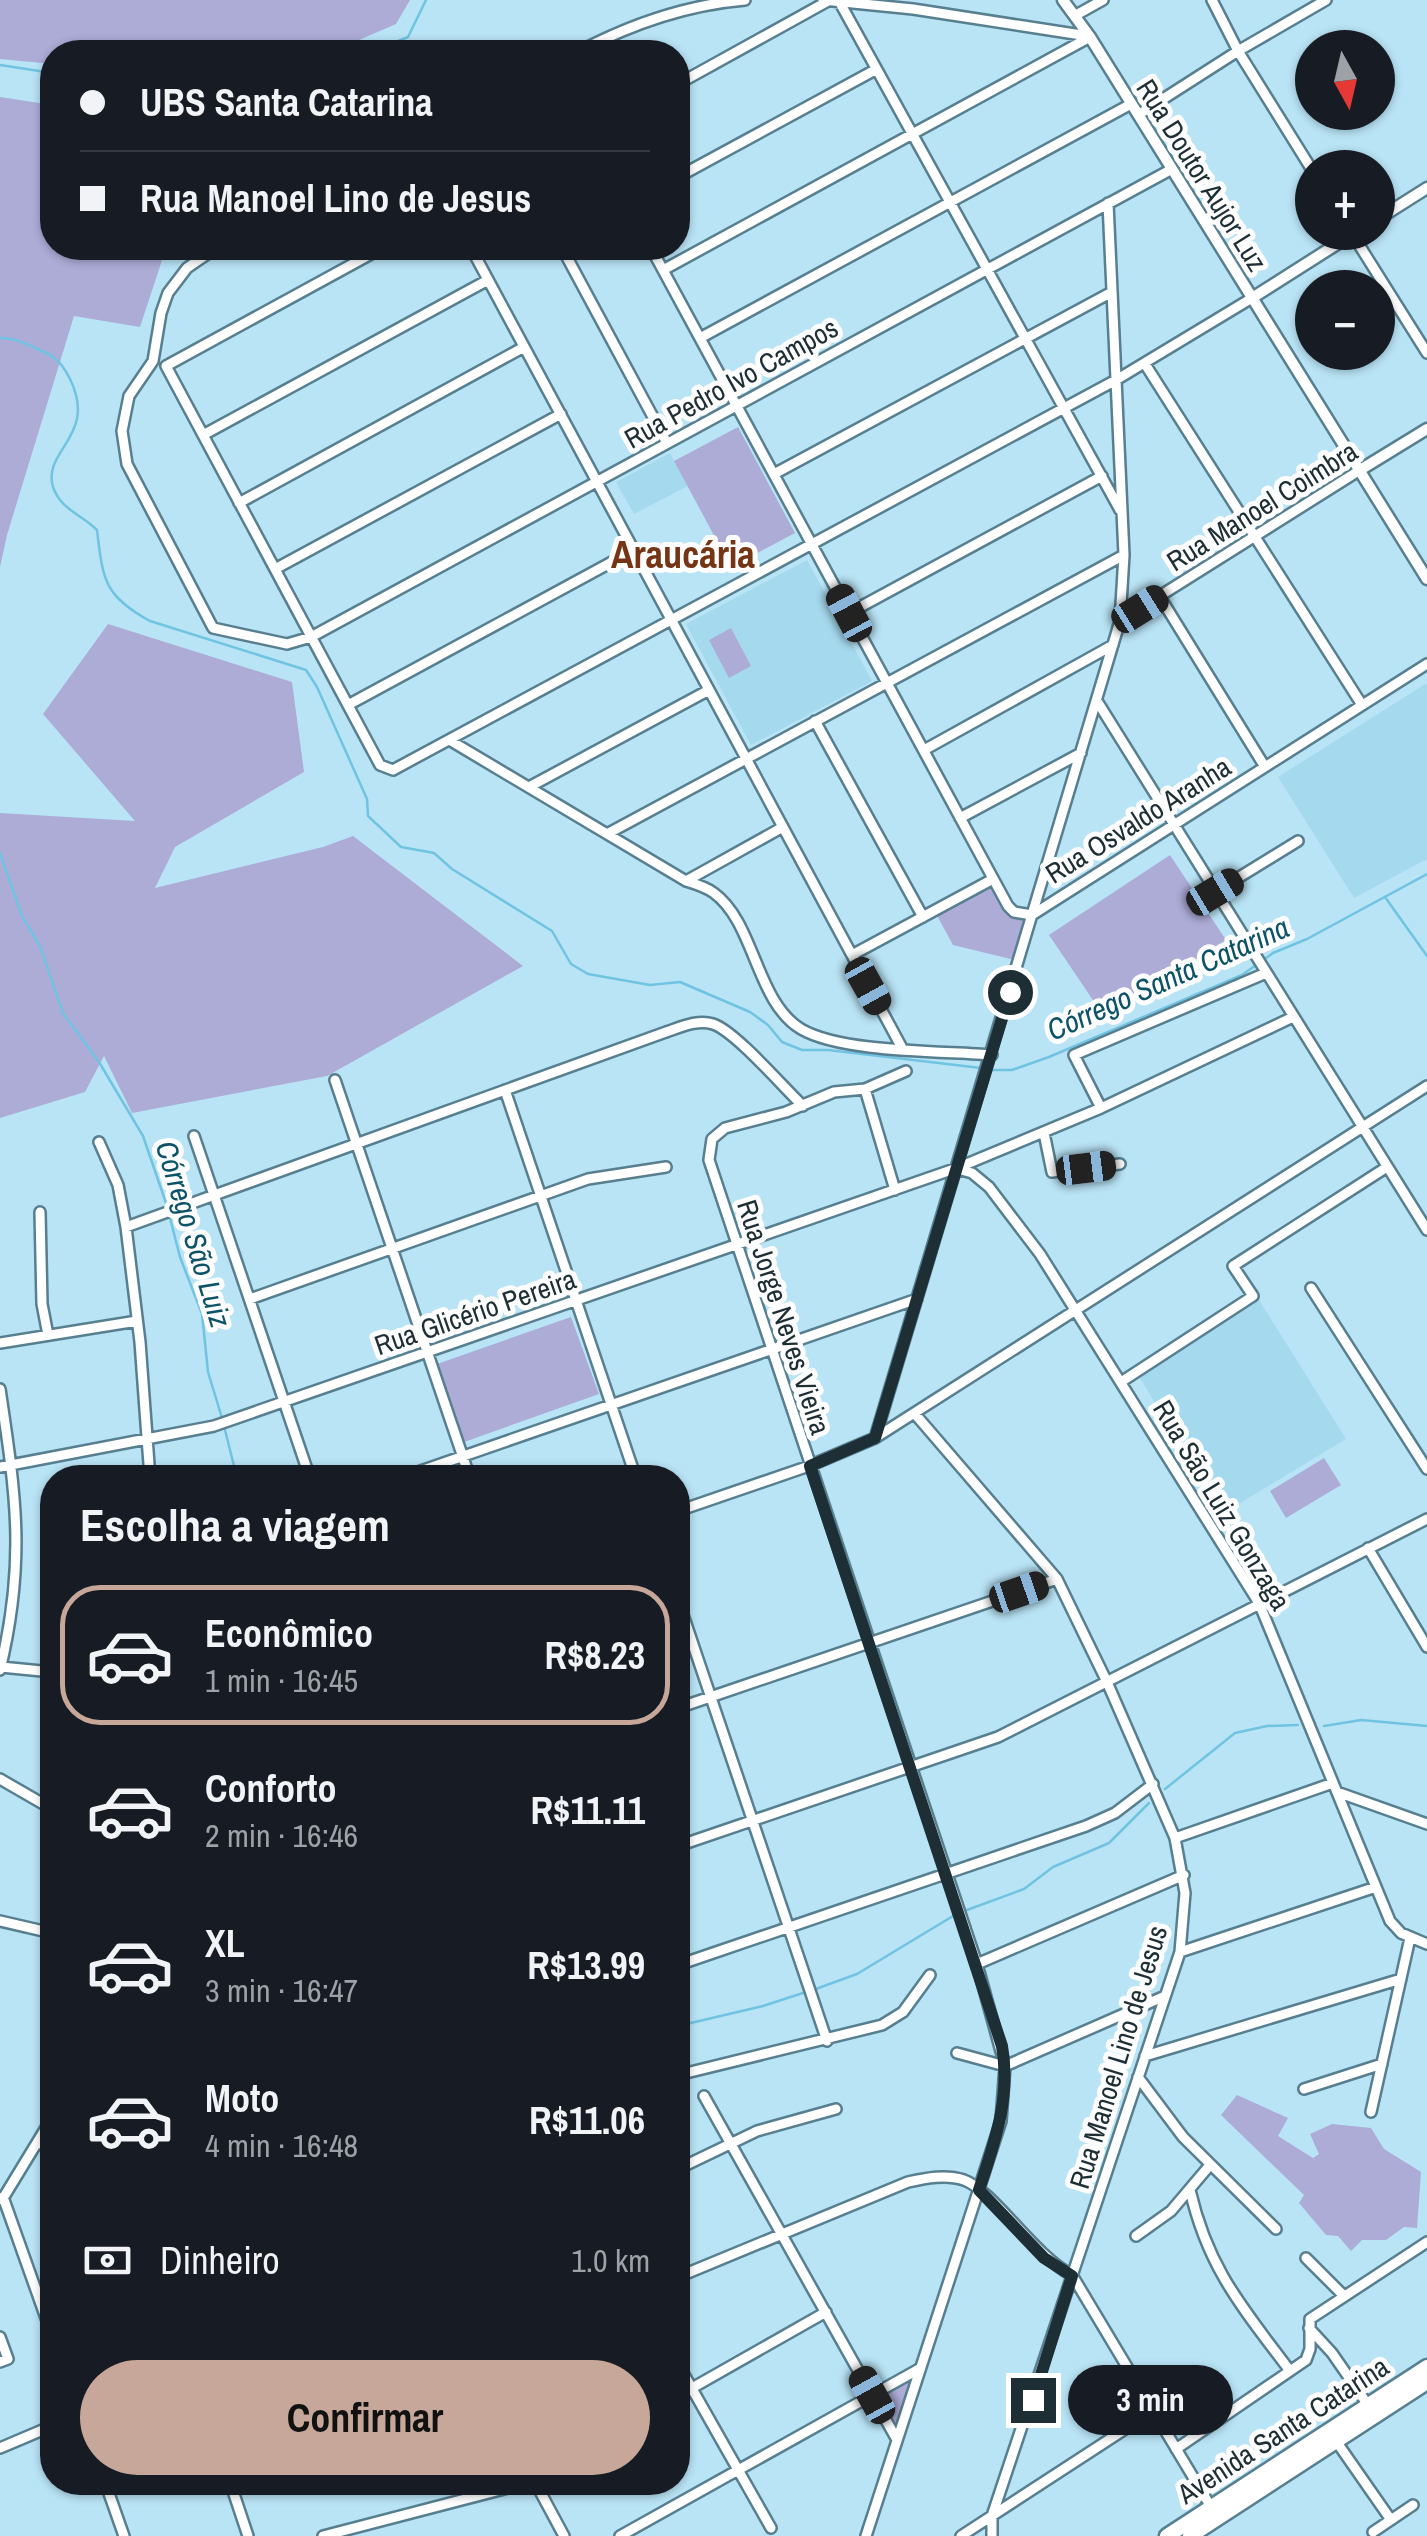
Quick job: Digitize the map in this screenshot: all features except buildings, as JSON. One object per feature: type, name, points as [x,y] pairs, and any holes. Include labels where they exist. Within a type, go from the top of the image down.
[{"type":"main road","name":"Avenida Santa Catarina","points":[[1167,2536],[1427,2367]]},
{"type":"main road","name":"Avenida Santa Catarina","points":[[1190,2536],[1427,2382]]},
{"type":"street","points":[[603,40],[662,15],[745,0]]},
{"type":"street","points":[[690,77],[827,0],[917,4],[1090,37]]},
{"type":"street","name":"Rua Doutor Aujor Luz","points":[[1063,0],[1090,37],[1427,579]]},
{"type":"street","points":[[1076,15],[1103,0]]},
{"type":"street","points":[[1212,0],[1300,150]]},
{"type":"street","points":[[700,338],[949,203],[1135,109],[1326,0]]},
{"type":"street","points":[[839,1],[1122,512]]},
{"type":"street","points":[[690,256],[1090,37]]},
{"type":"street","points":[[690,170],[875,70]]},
{"type":"street","name":"Rua Pedro Ivo Campos","points":[[311,637],[1172,169]]},
{"type":"street","points":[[1395,208],[1427,188]]},
{"type":"street","points":[[658,260],[993,878],[1014,912],[1032,914],[1120,622],[1124,555],[1108,203]]},
{"type":"street","points":[[153,361],[166,366],[380,764],[388,770],[399,768],[1064,409],[1145,364],[1327,250]]},
{"type":"street","points":[[1363,250],[1427,354]]},
{"type":"street","points":[[198,260],[186,268],[160,313],[153,361],[129,396],[124,413],[123,449],[138,487],[208,622],[218,630],[286,644],[311,637]]},
{"type":"street","points":[[166,366],[360,260]]},
{"type":"street","points":[[477,260],[902,1048]]},
{"type":"street","points":[[568,260],[667,443]]},
{"type":"street","points":[[664,270],[682,260]]},
{"type":"street","points":[[203,434],[488,280]]},
{"type":"street","points":[[774,474],[1112,292]]},
{"type":"street","points":[[239,503],[524,346]]},
{"type":"street","points":[[1145,364],[1362,706]]},
{"type":"street","points":[[275,569],[560,414]]},
{"type":"street","name":"Rua Manoel Coimbra","points":[[1120,622],[1427,429]]},
{"type":"street","points":[[849,613],[1102,476]]},
{"type":"street","points":[[348,705],[634,550]]},
{"type":"street","points":[[607,834],[1124,555]]},
{"type":"street","points":[[1160,596],[1265,767]]},
{"type":"street","points":[[924,750],[1113,645]]},
{"type":"street","name":"Rua Osvaldo Aranha","points":[[875,1438],[1032,914],[1427,664]]},
{"type":"street","points":[[528,787],[709,690]]},
{"type":"street","points":[[1097,701],[1427,1230]]},
{"type":"street","points":[[815,721],[923,916]]},
{"type":"street","points":[[451,740],[686,881],[714,892],[724,902],[788,1018],[802,1029],[836,1041],[991,1058]]},
{"type":"street","points":[[960,818],[1082,753]]},
{"type":"street","points":[[686,881],[783,828]]},
{"type":"street","points":[[1215,892],[1298,840]]},
{"type":"street","points":[[852,955],[993,878]]},
{"type":"street","points":[[1101,1108],[1074,1055],[1264,970]]},
{"type":"street","name":"Rua Glicério Pereira","points":[[0,1467],[214,1426],[895,1190],[1044,1133],[1293,1017]]},
{"type":"street","points":[[126,1228],[699,1022],[727,1032],[803,1106],[834,1092],[865,1090],[906,1071]]},
{"type":"street","points":[[336,1080],[465,1465]]},
{"type":"street","points":[[690,1507],[810,1466],[875,1438],[1427,1086]]},
{"type":"street","points":[[505,1090],[632,1465]]},
{"type":"street","points":[[865,1090],[895,1190]]},
{"type":"street","name":"Rua Jorge Neves Vieira","points":[[803,1106],[725,1128],[712,1140],[710,1167],[977,1964],[1005,2066],[1001,2121],[866,2536]]},
{"type":"street","points":[[1044,1133],[1052,1172],[1120,1164]]},
{"type":"street","points":[[194,1136],[306,1465]]},
{"type":"street","points":[[99,1142],[118,1186],[126,1228],[149,1465]]},
{"type":"street","points":[[1121,1382],[1253,1296],[1233,1266],[1387,1166]]},
{"type":"street","points":[[250,1299],[596,1177],[666,1167]]},
{"type":"street","name":"Rua São Luiz Gonzaga","points":[[957,1168],[972,1173],[989,1187],[1021,1226],[1259,1603],[1394,1927],[1410,1938]]},
{"type":"street","points":[[40,1212],[42,1290],[48,1335]]},
{"type":"street","points":[[1311,1288],[1427,1470]]},
{"type":"street","points":[[437,1465],[917,1300]]},
{"type":"street","points":[[0,1343],[137,1322]]},
{"type":"street","points":[[0,1389],[16,1497],[18,1560],[11,1623],[0,1668],[40,1671]]},
{"type":"street","name":"Rua Manoel Lino de Jesus","points":[[916,1414],[1057,1579],[1153,1784],[1175,1838],[1184,1876],[1180,1952],[992,2516],[992,2536]]},
{"type":"street","points":[[690,1842],[998,1737],[1427,1519]]},
{"type":"street","points":[[1368,1548],[1427,1648]]},
{"type":"street","points":[[690,1704],[1057,1579]]},
{"type":"street","points":[[690,1636],[827,2041]]},
{"type":"street","points":[[0,1780],[40,1802]]},
{"type":"street","points":[[690,1960],[1100,1821],[1153,1784]]},
{"type":"street","points":[[1175,1838],[1335,1788],[1427,1824]]},
{"type":"street","points":[[977,1964],[1184,1876]]},
{"type":"street","points":[[1180,1952],[1376,1887]]},
{"type":"street","points":[[0,1921],[40,1930]]},
{"type":"street","points":[[1371,2112],[1410,1938],[1427,1944]]},
{"type":"street","points":[[690,2072],[827,2041],[895,2019],[930,1976]]},
{"type":"street","points":[[1145,2056],[1401,1978]]},
{"type":"street","points":[[957,2053],[1005,2066],[1165,1996]]},
{"type":"street","points":[[1304,2089],[1382,2064]]},
{"type":"street","points":[[1138,2078],[1183,2137],[1276,2229]]},
{"type":"street","points":[[704,2096],[896,2438]]},
{"type":"street","points":[[690,2163],[773,2126],[836,2109]]},
{"type":"street","points":[[39,2142],[2,2200],[40,2299]]},
{"type":"street","points":[[1136,2236],[1161,2220],[1210,2165]]},
{"type":"street","points":[[690,2272],[924,2178],[960,2179],[979,2190],[1044,2258],[1072,2276],[1211,2508]]},
{"type":"street","points":[[1190,2190],[1198,2226],[1216,2267],[1290,2371]]},
{"type":"street","points":[[1176,2449],[1310,2354],[1310,2318],[1427,2242]]},
{"type":"street","points":[[1306,2258],[1344,2296]]},
{"type":"street","points":[[771,2528],[691,2388],[826,2312]]},
{"type":"street","points":[[1308,2327],[1332,2353],[1368,2405]]},
{"type":"street","points":[[0,2337],[8,2358],[0,2362]]},
{"type":"street","points":[[620,2536],[920,2368]]},
{"type":"street","points":[[960,2536],[1153,2410]]},
{"type":"street","points":[[0,2448],[40,2431]]},
{"type":"street","points":[[1336,2441],[1391,2520]]},
{"type":"street","points":[[110,2495],[124,2536]]},
{"type":"street","points":[[234,2495],[248,2536]]},
{"type":"street","points":[[323,2536],[482,2495]]},
{"type":"street","points":[[540,2495],[564,2536]]},
{"type":"street","points":[[1373,2532],[1413,2504]]},
{"type":"shaded area","points":[[0,0],[410,0],[396,24],[359,40],[40,40],[40,63],[0,59]]},
{"type":"shaded area","points":[[0,97],[40,103],[40,260],[162,260],[140,327],[74,316],[0,567]]},
{"type":"shaded area","points":[[738,427],[795,533],[731,567],[674,461]]},
{"type":"shaded area","points":[[670,453],[688,486],[634,514],[616,482]]},
{"type":"shaded area","points":[[807,560],[872,681],[751,745],[686,624]]},
{"type":"shaded area","points":[[108,624],[292,682],[304,772],[175,847],[155,888],[323,847],[353,836],[523,966],[327,1076],[132,1113],[104,1056],[85,1092],[0,1118],[0,813],[135,821],[43,714]]},
{"type":"shaded area","points":[[731,628],[751,666],[729,678],[709,640]]},
{"type":"shaded area","points":[[1427,683],[1427,859],[1354,898],[1278,777]]},
{"type":"shaded area","points":[[1170,855],[1226,940],[1105,1018],[1049,935]]},
{"type":"shaded area","points":[[993,879],[1008,906],[1032,915],[1019,961],[953,945],[934,910]]},
{"type":"shaded area","points":[[1259,1300],[1346,1439],[1222,1514],[1140,1378]]},
{"type":"shaded area","points":[[571,1317],[599,1394],[464,1442],[437,1364]]},
{"type":"shaded area","points":[[1324,1458],[1341,1485],[1286,1518],[1270,1491]]},
{"type":"shaded area","points":[[1237,2095],[1288,2118],[1278,2136],[1313,2158],[1319,2154],[1310,2134],[1332,2124],[1371,2128],[1384,2149],[1421,2172],[1417,2228],[1404,2227],[1386,2240],[1362,2240],[1351,2251],[1338,2236],[1326,2235],[1299,2203],[1304,2195],[1221,2115]]},
{"type":"shaded area","points":[[912,2378],[896,2426],[878,2397]]},
{"type":"waterway","points":[[401,40],[408,37],[426,0]]},
{"type":"waterway","points":[[0,65],[40,71]]},
{"type":"waterway","name":"Córrego Santa Catarina","points":[[0,338],[17,340],[49,354],[70,379],[78,415],[55,463],[53,487],[66,506],[97,530],[104,573],[114,594],[150,621],[306,670],[367,799],[368,816],[401,847],[434,853],[452,869],[552,931],[571,964],[588,974],[650,985],[680,982],[750,1012],[782,1042],[802,1050],[981,1068]]},
{"type":"waterway","name":"Córrego São Luiz","points":[[0,853],[22,916],[40,946],[63,1013],[99,1062],[143,1136],[167,1206]]},
{"type":"waterway","name":"Córrego Santa Catarina","points":[[989,1070],[1012,1070],[1049,1057],[1242,975],[1273,953],[1307,939],[1427,874]]},
{"type":"waterway","points":[[1385,897],[1427,956]]},
{"type":"waterway","name":"Córrego São Luiz","points":[[169,1214],[180,1257],[202,1314],[208,1372],[222,1418]]},
{"type":"waterway","name":"Córrego São Luiz","points":[[224,1426],[234,1465]]},
{"type":"waterway","name":"Córrego São Luiz","points":[[1324,1726],[1361,1720],[1427,1726]]},
{"type":"waterway","name":"Córrego São Luiz","points":[[1165,1789],[1235,1733],[1298,1725]]},
{"type":"waterway","name":"Córrego São Luiz","points":[[967,1910],[1024,1889],[1053,1867],[1109,1843],[1149,1803]]},
{"type":"waterway","name":"Córrego São Luiz","points":[[813,1990],[857,1974],[953,1916]]},
{"type":"waterway","name":"Córrego São Luiz","points":[[690,2023],[806,1992]]},
{"type":"district","name":"Araucária","points":[[683,555]]},
{"type":"route","points":[[1010,992],[875,1438],[810,1466],[1002,2046],[1006,2082],[1001,2121],[979,2190],[1044,2258],[1072,2276],[1033,2400]]}]
